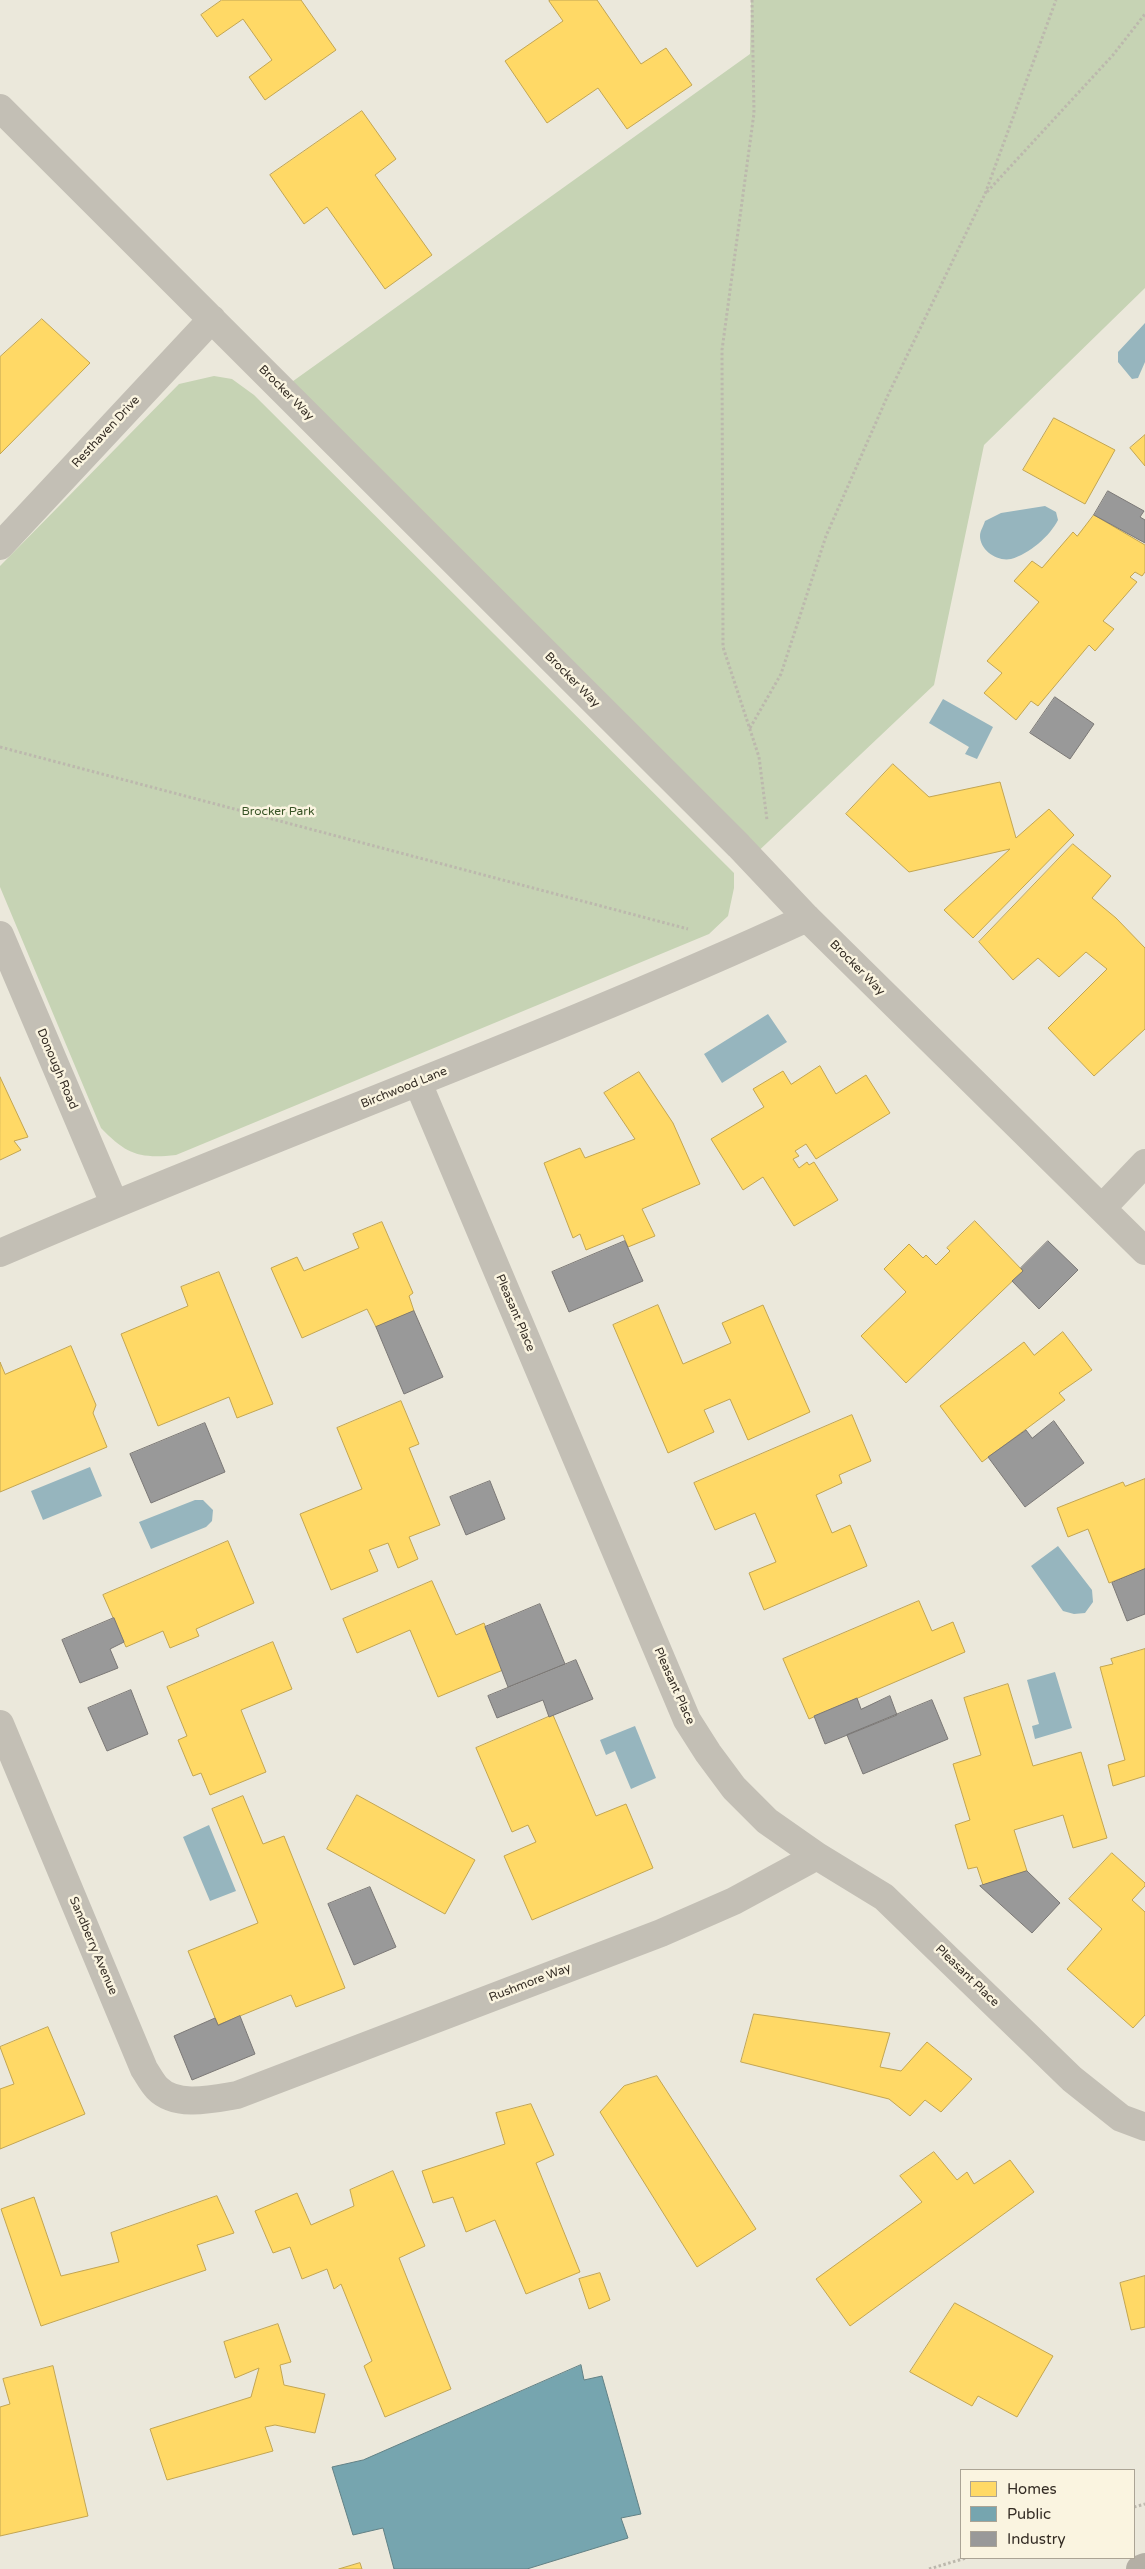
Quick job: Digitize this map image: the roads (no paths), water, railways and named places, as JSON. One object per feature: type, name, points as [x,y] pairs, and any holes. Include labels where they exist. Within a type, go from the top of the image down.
[{"type":"main road","points":[[1140,2569],[1145,2567]]},
{"type":"street","name":"Brocker Way","points":[[0,108],[739,846],[807,918],[1145,1251]]},
{"type":"street","name":"Resthaven Drive","points":[[0,546],[212,318]]},
{"type":"street","name":"Birchwood Lane","points":[[0,1253],[114,1203],[418,1082],[749,945],[807,918]]},
{"type":"street","name":"Donough Road","points":[[0,935],[114,1203]]},
{"type":"street","name":"Pleasant Place","points":[[418,1082],[687,1720],[708,1754],[734,1788],[767,1821],[817,1856],[884,1897],[1072,2079],[1121,2118],[1145,2127]]},
{"type":"street","points":[[1102,1208],[1145,1164]]},
{"type":"street","name":"Sandberry Avenue","points":[[0,1724],[136,2049],[157,2088],[169,2097],[185,2100],[237,2095]]},
{"type":"street","name":"Rushmore Way","points":[[237,2095],[661,1933],[734,1901],[817,1856]]},
{"type":"water","points":[[1145,323],[1145,362],[1138,378],[1132,379],[1118,362],[1118,352]]},
{"type":"water","points":[[1045,506],[1056,512],[1058,520],[1050,532],[1032,549],[1018,557],[1000,559],[990,554],[983,546],[980,536],[985,521],[1001,513]]},
{"type":"water","points":[[943,699],[993,727],[977,759],[965,754],[969,747],[929,723]]},
{"type":"water","points":[[768,1014],[787,1042],[722,1083],[704,1054]]},
{"type":"water","points":[[90,1467],[102,1496],[43,1520],[31,1491]]},
{"type":"water","points":[[195,1500],[203,1500],[213,1510],[212,1521],[206,1527],[151,1549],[139,1522]]},
{"type":"water","points":[[1058,1546],[1092,1590],[1093,1602],[1085,1613],[1074,1614],[1063,1611],[1031,1566]]},
{"type":"water","points":[[1055,1672],[1072,1728],[1035,1739],[1032,1726],[1039,1724],[1027,1680]]},
{"type":"water","points":[[635,1726],[656,1778],[631,1789],[615,1751],[606,1755],[600,1740]]},
{"type":"water","points":[[209,1825],[236,1891],[210,1901],[183,1837]]},
{"type":"park label","name":"Brocker Park","points":[[278,812]]}]
